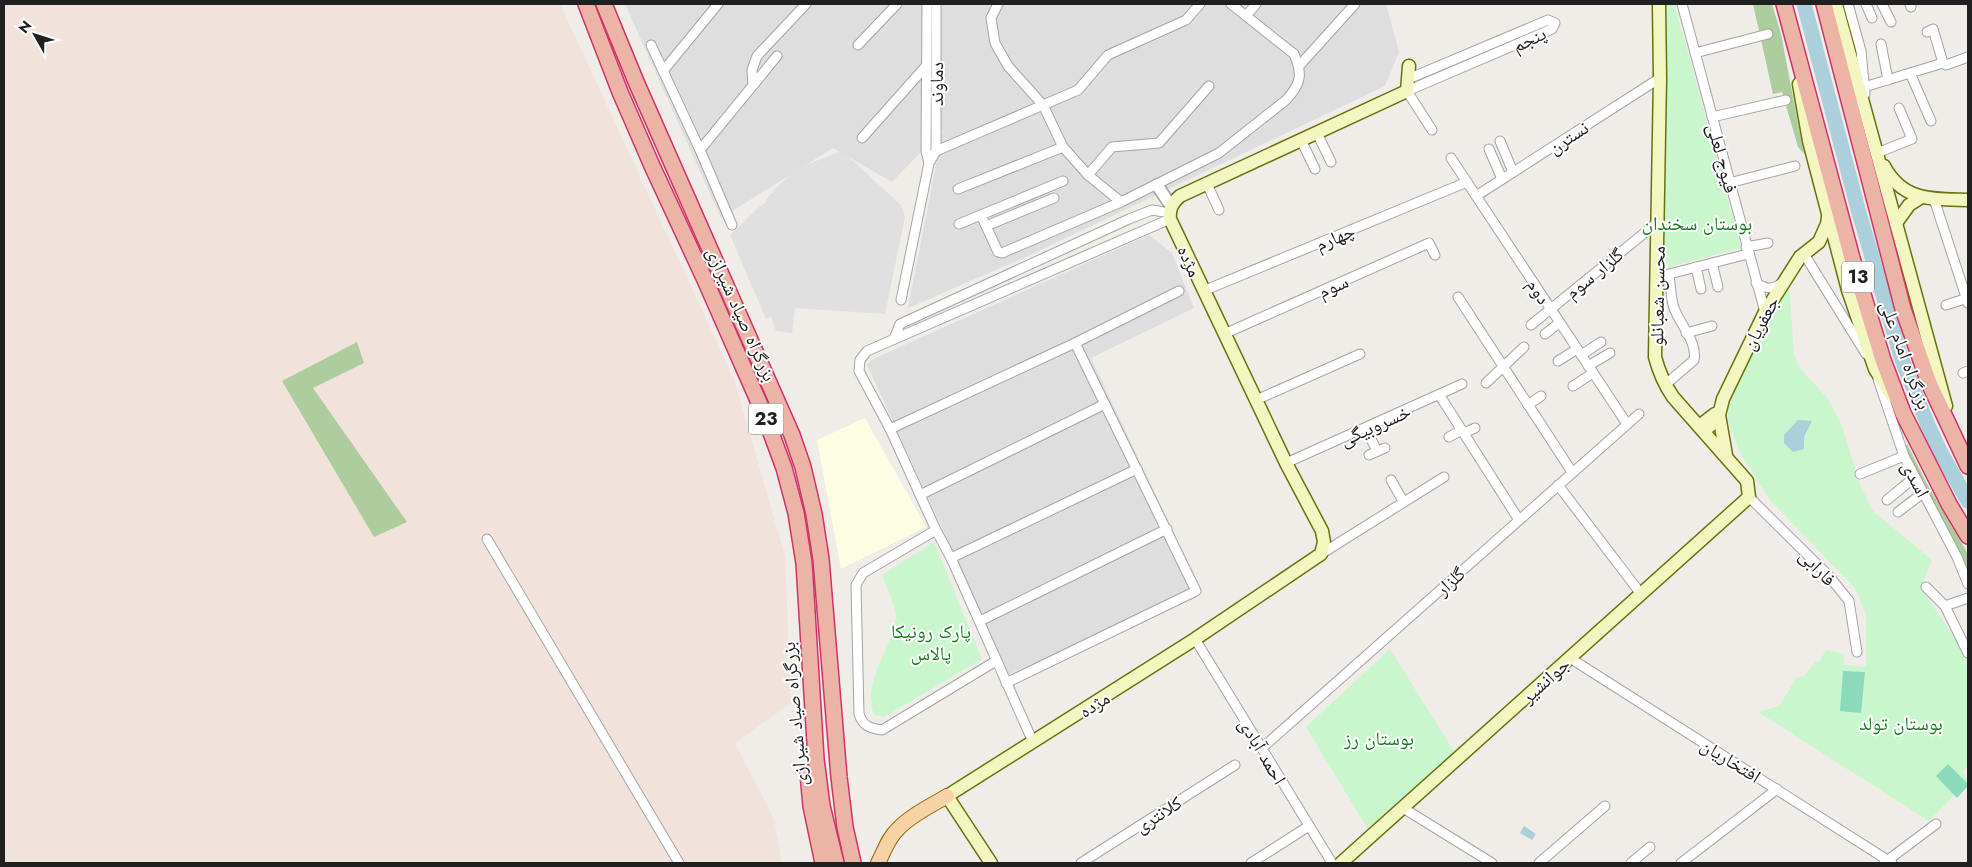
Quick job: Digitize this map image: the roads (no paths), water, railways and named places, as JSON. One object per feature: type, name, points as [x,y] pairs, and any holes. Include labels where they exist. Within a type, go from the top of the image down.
[{"type":"highway","points":[[579,4],[620,92]]},
{"type":"highway","name":"بزرگراه صیاد شیرازی","points":[[586,4],[620,92],[764,414],[784,468],[796,514],[804,563],[816,759],[822,806],[836,863]]},
{"type":"highway","name":"بزرگراه صیاد شیرازی","points":[[604,4],[637,84],[792,435],[803,467],[814,514],[821,559],[840,785],[845,827],[853,863]]},
{"type":"highway","name":"بزرگراه امام علی","points":[[1824,4],[1904,309],[1929,382],[1968,466]]},
{"type":"highway","name":"بزرگراه امام علی","points":[[1786,10],[1852,258],[1884,360],[1903,413],[1949,504],[1968,536]]},
{"type":"highway","points":[[811,694],[807,757],[811,806],[823,863]]},
{"type":"main road","name":"محسن شعبانلو","points":[[1659,4],[1660,78],[1655,357],[1659,373],[1673,397],[1726,455],[1747,482],[1749,497]]},
{"type":"main road","points":[[1836,4],[1957,444]]},
{"type":"main road","points":[[1786,10],[1808,140],[1840,260],[1875,369],[1903,413]]},
{"type":"main road","points":[[1170,213],[1180,196],[1317,133],[1408,85],[1409,66]]},
{"type":"main road","points":[[1876,153],[1892,179],[1903,189],[1920,198],[1968,200]]},
{"type":"main road","points":[[1896,223],[1909,205],[1920,198]]},
{"type":"main road","name":"مژده","points":[[878,863],[886,845],[897,830],[908,820],[1195,639],[1321,554],[1324,542],[1322,531],[1286,463],[1224,334],[1170,213]]},
{"type":"main road","name":"جعفریان","points":[[1718,415],[1723,399],[1765,312],[1782,283],[1804,254],[1819,242],[1829,215]]},
{"type":"main road","points":[[1819,242],[1830,248],[1840,260]]},
{"type":"main road","points":[[1702,428],[1706,429],[1718,420],[1718,415]]},
{"type":"main road","points":[[1718,415],[1726,455]]},
{"type":"main road","name":"جوانشیر","points":[[1341,863],[1749,497]]},
{"type":"main road","points":[[947,796],[987,862]]},
{"type":"street","points":[[663,71],[718,4]]},
{"type":"street","points":[[754,85],[752,70],[757,56],[806,4]]},
{"type":"street","points":[[858,45],[898,4]]},
{"type":"street","name":"دماوند","points":[[927,4],[926,151],[929,163]]},
{"type":"street","name":"دماوند","points":[[901,300],[929,163],[936,151],[936,4]]},
{"type":"street","points":[[998,4],[991,18],[994,43],[1008,66],[1043,105],[1064,148],[1088,175],[1121,202]]},
{"type":"street","points":[[936,151],[1078,90],[1108,55],[1186,20],[1200,4]]},
{"type":"street","points":[[981,214],[998,252],[1002,253],[1121,202],[1219,153],[1286,100],[1295,91],[1300,79],[1299,66],[1294,54],[1231,4]]},
{"type":"street","points":[[1246,16],[1256,4]]},
{"type":"street","points":[[1299,66],[1355,4]]},
{"type":"street","name":"فیوج لعلی","points":[[1682,4],[1765,312]]},
{"type":"street","points":[[1866,4],[1872,18]]},
{"type":"street","points":[[1882,4],[1891,22]]},
{"type":"street","points":[[1850,5],[1862,51],[1866,115]]},
{"type":"street","name":"پنجم","points":[[1548,20],[1556,23],[1552,29],[1408,85],[1548,20]]},
{"type":"street","points":[[1934,28],[1943,63]]},
{"type":"street","points":[[1695,52],[1768,34]]},
{"type":"street","points":[[1881,44],[1888,80]]},
{"type":"street","points":[[651,46],[700,150],[732,225]]},
{"type":"street","points":[[700,150],[777,56]]},
{"type":"street","points":[[1864,87],[1943,63],[1946,65],[1968,57]]},
{"type":"street","points":[[862,138],[926,66]]},
{"type":"street","points":[[1910,74],[1931,122]]},
{"type":"street","name":"نسترن","points":[[1476,196],[1660,78]]},
{"type":"street","points":[[1408,85],[1432,130]]},
{"type":"street","points":[[1088,175],[1112,147],[1159,143],[1209,86]]},
{"type":"street","points":[[1712,117],[1786,100]]},
{"type":"street","points":[[1876,153],[1912,139],[1899,108]]},
{"type":"street","points":[[1317,133],[1331,162]]},
{"type":"street","points":[[1301,140],[1315,169]]},
{"type":"street","points":[[1500,141],[1513,172]]},
{"type":"street","points":[[958,190],[1064,148]]},
{"type":"street","points":[[1489,149],[1502,179]]},
{"type":"street","name":"دوم","points":[[1451,158],[1627,424]]},
{"type":"street","points":[[1729,183],[1794,166]]},
{"type":"street","points":[[959,224],[1063,181]]},
{"type":"street","name":"چهارم","points":[[1204,291],[1467,182]]},
{"type":"street","points":[[1157,184],[1170,213]]},
{"type":"street","points":[[1207,184],[1219,210]]},
{"type":"street","points":[[986,226],[1054,198]]},
{"type":"street","points":[[1934,199],[1968,300],[1946,305]]},
{"type":"street","points":[[894,339],[900,324],[1129,218],[1152,210],[1170,213]]},
{"type":"street","points":[[1033,742],[951,558],[936,530],[890,428],[859,371],[860,360],[867,351],[1170,213]]},
{"type":"street","name":"گلزار سوم","points":[[1531,325],[1658,222]]},
{"type":"street","points":[[1665,385],[1694,360],[1695,355],[1673,307],[1669,274],[1712,263],[1768,243]]},
{"type":"street","name":"سوم","points":[[1224,334],[1429,244],[1435,256]]},
{"type":"street","name":"اسدی","points":[[1804,254],[1875,369],[1904,456],[1957,557],[1968,584]]},
{"type":"street","points":[[1712,263],[1718,287]]},
{"type":"street","points":[[1696,267],[1701,289]]},
{"type":"street","points":[[1756,283],[1769,289],[1775,288],[1782,283]]},
{"type":"street","points":[[890,428],[1075,343],[1179,291]]},
{"type":"street","points":[[1458,297],[1572,472]]},
{"type":"street","points":[[1544,334],[1559,323]]},
{"type":"street","points":[[1686,333],[1712,326]]},
{"type":"street","points":[[1558,361],[1601,342]]},
{"type":"street","points":[[1006,683],[1196,591],[1075,343]]},
{"type":"street","points":[[1486,383],[1524,347]]},
{"type":"street","points":[[1573,386],[1610,352]]},
{"type":"street","points":[[1256,400],[1360,354]]},
{"type":"street","name":"خسروبیگی","points":[[1286,463],[1440,396],[1462,384]]},
{"type":"street","points":[[1440,396],[1519,520]]},
{"type":"street","points":[[1528,405],[1541,396]]},
{"type":"street","points":[[920,495],[1105,404]]},
{"type":"street","name":"گلزار","points":[[1262,748],[1639,414]]},
{"type":"street","points":[[1449,437],[1475,428]]},
{"type":"street","points":[[1366,429],[1377,451]]},
{"type":"street","points":[[1860,474],[1904,456]]},
{"type":"street","points":[[951,558],[1137,469]]},
{"type":"street","name":"مژده","points":[[1321,554],[1444,476]]},
{"type":"street","points":[[1886,500],[1915,477]]},
{"type":"street","points":[[1391,480],[1402,501]]},
{"type":"street","points":[[1558,485],[1641,594]]},
{"type":"street","points":[[1898,512],[1924,493]]},
{"type":"street","name":"فارابی","points":[[1749,497],[1829,576],[1850,601],[1858,652]]},
{"type":"street","points":[[980,621],[1167,529]]},
{"type":"street","points":[[936,530],[863,574],[858,579],[856,585],[859,714],[862,722],[870,728],[882,730],[996,662]]},
{"type":"street","points":[[487,539],[679,863]]},
{"type":"street","points":[[1926,587],[1945,606],[1968,653]]},
{"type":"street","points":[[1945,606],[1968,598]]},
{"type":"street","name":"احمد آبادی","points":[[1195,639],[1332,863]]},
{"type":"street","name":"افتخاریان","points":[[1570,658],[1777,789],[1888,862]]},
{"type":"street","name":"کلانتری","points":[[1082,863],[1235,765]]},
{"type":"street","points":[[1681,863],[1777,789]]},
{"type":"street","points":[[1539,863],[1605,806]]},
{"type":"street","points":[[1403,808],[1492,863]]},
{"type":"street","points":[[1888,862],[1936,824]]},
{"type":"street","points":[[1251,863],[1309,826]]},
{"type":"street","points":[[1631,863],[1650,847]]},
{"type":"water","points":[[1798,420],[1812,421],[1804,437],[1804,449],[1793,452],[1784,443],[1784,435]]},
{"type":"water","points":[[1524,826],[1536,834],[1532,840],[1520,833]]},
{"type":"waterway","points":[[1804,4],[1858,209],[1901,357],[1927,423],[1941,453],[1968,501]]},
{"type":"park label","name":"بوستان سخندان","points":[[1697,223]]},
{"type":"park label","name":"پارک رونیکا پالاس","points":[[931,642]]},
{"type":"park label","name":"بوستان تولد","points":[[1901,723]]},
{"type":"park label","name":"بوستان رز","points":[[1379,738]]}]
